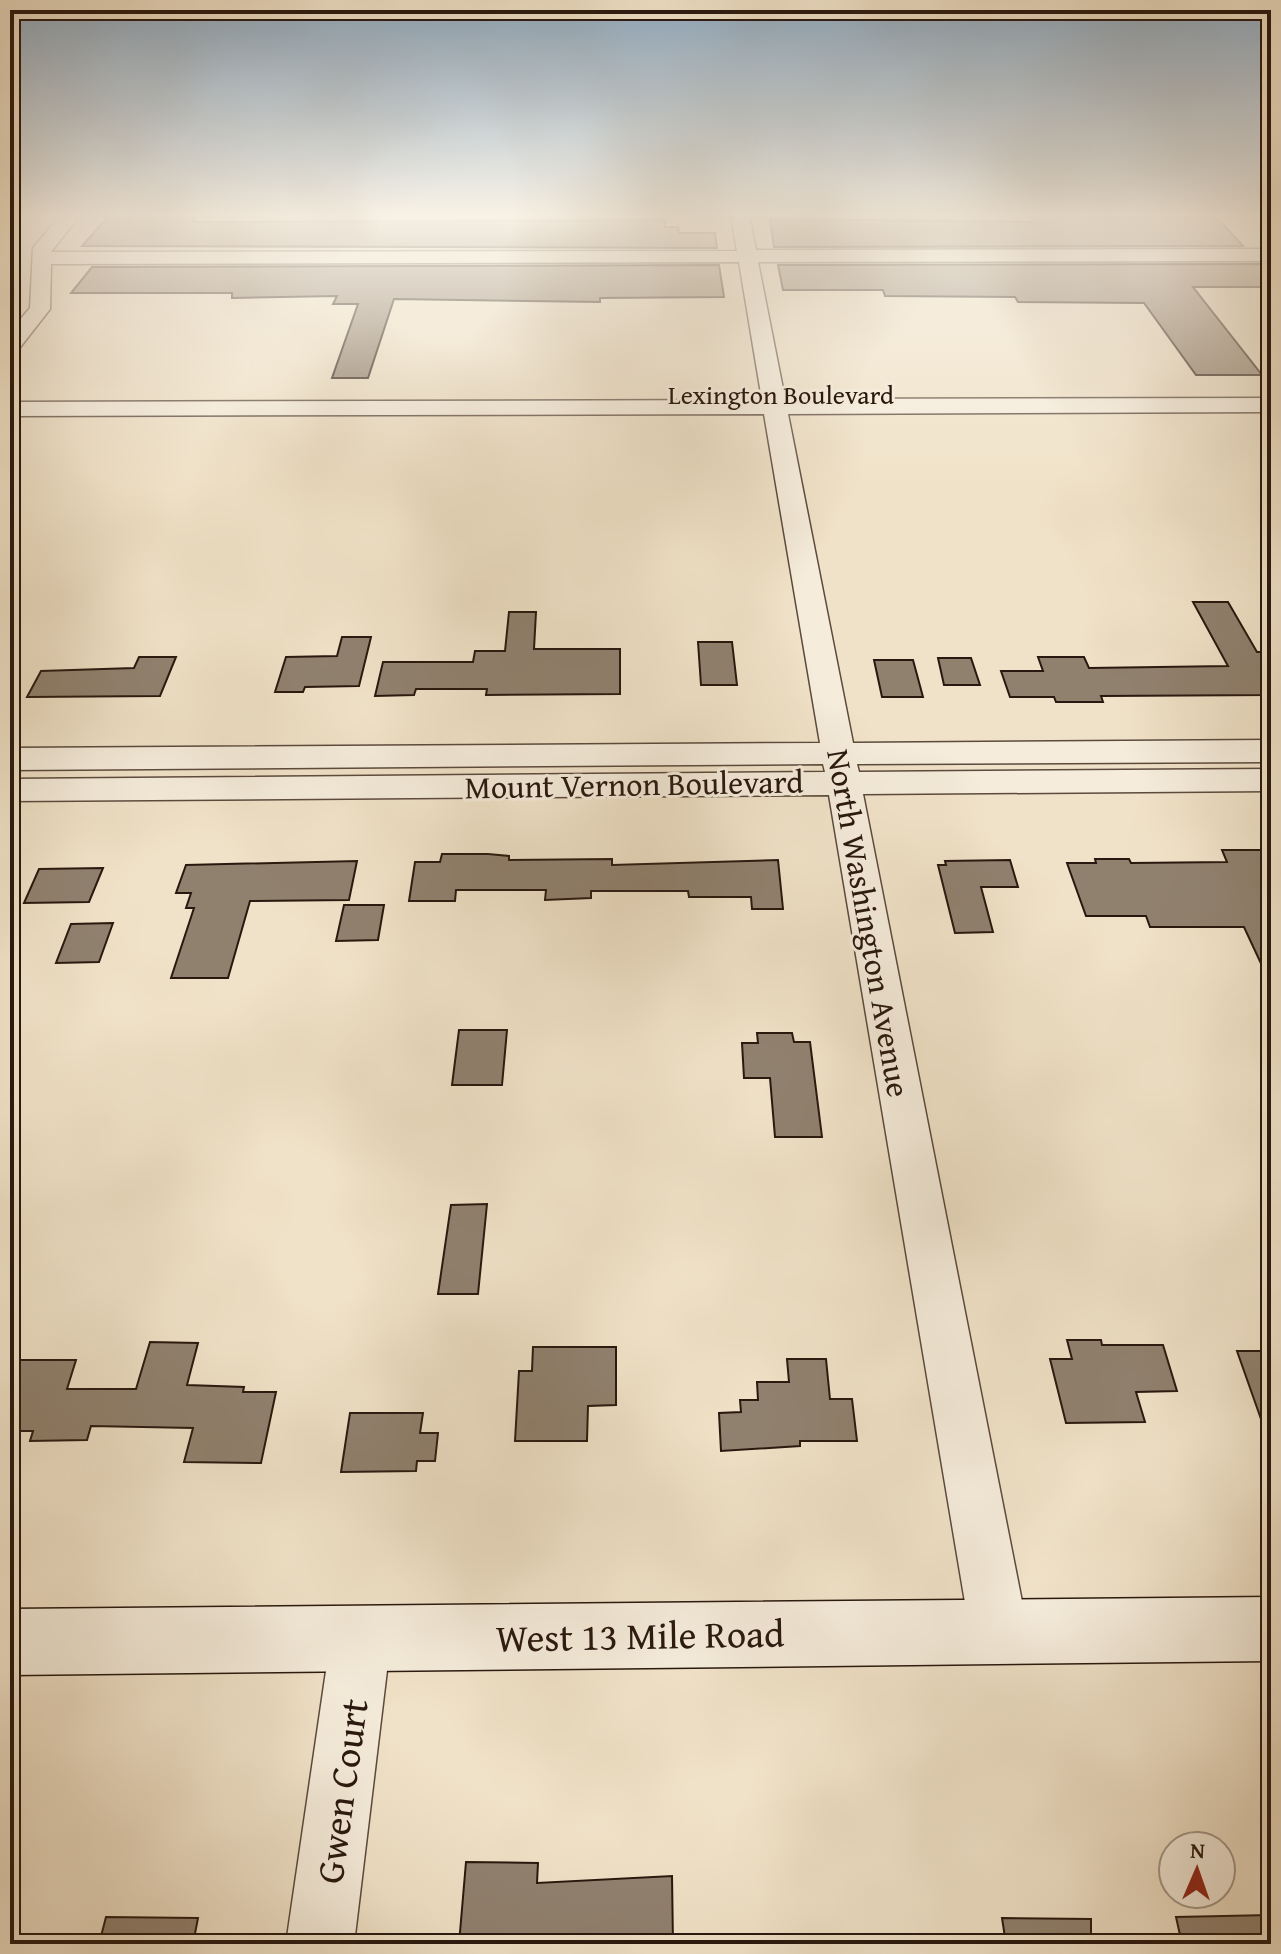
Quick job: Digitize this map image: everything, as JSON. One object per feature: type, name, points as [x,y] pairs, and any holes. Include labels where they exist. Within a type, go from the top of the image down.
[{"type":"main road","name":"West 13 Mile Road","points":[[10,1642],[1271,1629]]},
{"type":"street","points":[[10,345],[40,306]]},
{"type":"street","name":"North Washington Avenue","points":[[756,306],[806,560],[999,1632]]},
{"type":"street","name":"Lexington Boulevard","points":[[1167,413],[1271,405]]},
{"type":"street","name":"Lexington Boulevard","points":[[10,409],[394,415],[1167,413],[1271,420]]},
{"type":"street","name":"Lexington Boulevard","points":[[10,425],[394,415]]},
{"type":"street","name":"Mount Vernon Boulevard","points":[[10,790],[241,775],[841,767],[1271,751]]},
{"type":"street","name":"Mount Vernon Boulevard","points":[[10,759],[241,775]]},
{"type":"street","name":"Mount Vernon Boulevard","points":[[841,767],[1271,780]]},
{"type":"street","name":"Gwen Court","points":[[320,1944],[361,1637]]},
{"type":"building","points":[[357,306],[392,306],[368,378],[332,378]]},
{"type":"building","points":[[1146,306],[1208,306],[1262,375],[1196,375]]},
{"type":"building","points":[[1193,602],[1228,602],[1257,652],[1271,652],[1271,695],[1101,696],[1103,702],[1056,702],[1054,697],[1010,697],[1001,671],[1043,671],[1038,657],[1084,657],[1089,668],[1228,666]]},
{"type":"building","points":[[509,612],[536,612],[534,649],[620,649],[620,694],[486,695],[487,689],[416,689],[414,695],[375,696],[383,662],[473,662],[475,651],[505,651]]},
{"type":"building","points":[[342,637],[371,637],[359,686],[305,687],[303,692],[275,692],[286,657],[337,656]]},
{"type":"building","points":[[698,642],[732,642],[737,685],[701,685]]},
{"type":"building","points":[[139,657],[176,657],[160,696],[27,697],[41,671],[134,668]]},
{"type":"building","points":[[938,658],[971,658],[980,685],[944,685]]},
{"type":"building","points":[[874,660],[913,660],[923,697],[882,697]]},
{"type":"building","points":[[1222,850],[1263,850],[1271,865],[1271,985],[1244,927],[1150,927],[1146,916],[1086,916],[1067,863],[1096,863],[1095,859],[1129,859],[1131,863],[1227,862]]},
{"type":"building","points":[[442,854],[488,854],[509,856],[509,860],[612,859],[612,865],[778,860],[783,909],[752,909],[751,897],[689,897],[688,891],[591,891],[591,898],[545,900],[546,890],[456,890],[455,901],[409,901],[415,862],[440,862]]},
{"type":"building","points":[[1010,860],[1018,887],[981,887],[993,932],[955,933],[938,865],[946,865],[945,861]]},
{"type":"building","points":[[357,861],[349,900],[250,901],[228,978],[171,978],[194,908],[186,908],[191,893],[176,893],[186,865]]},
{"type":"building","points":[[103,868],[89,902],[24,903],[39,869]]},
{"type":"building","points":[[344,905],[384,905],[378,940],[336,941]]},
{"type":"building","points":[[113,923],[99,962],[56,963],[71,924]]},
{"type":"building","points":[[459,1030],[507,1030],[502,1085],[452,1085]]},
{"type":"building","points":[[757,1033],[792,1033],[794,1042],[810,1042],[822,1137],[775,1137],[770,1078],[744,1078],[742,1043],[758,1043]]},
{"type":"building","points":[[487,1204],[478,1294],[438,1294],[451,1205]]},
{"type":"building","points":[[1067,1340],[1101,1340],[1102,1345],[1163,1345],[1177,1391],[1136,1392],[1145,1422],[1066,1423],[1050,1359],[1072,1359]]},
{"type":"building","points":[[150,1342],[198,1343],[187,1385],[244,1387],[243,1392],[276,1392],[261,1463],[184,1462],[193,1428],[91,1426],[87,1440],[30,1441],[33,1431],[10,1431],[10,1360],[76,1360],[67,1389],[136,1389]]},
{"type":"building","points":[[533,1347],[616,1347],[616,1405],[588,1406],[587,1441],[515,1441],[519,1371],[532,1371]]},
{"type":"building","points":[[1237,1351],[1271,1351],[1271,1436],[1267,1436]]},
{"type":"building","points":[[787,1359],[826,1359],[830,1399],[852,1399],[857,1441],[800,1441],[800,1446],[721,1451],[719,1413],[741,1412],[740,1400],[758,1400],[757,1382],[789,1382]]},
{"type":"building","points":[[350,1413],[423,1413],[420,1433],[438,1433],[435,1461],[417,1461],[416,1471],[341,1472]]},
{"type":"building","points":[[466,1862],[538,1863],[537,1883],[672,1876],[673,1944],[459,1944]]},
{"type":"building","points":[[1271,1915],[1271,1944],[1182,1944],[1176,1917]]},
{"type":"building","points":[[106,1917],[198,1918],[193,1944],[99,1944]]},
{"type":"building","points":[[1002,1918],[1091,1919],[1091,1944],[1006,1944]]}]
